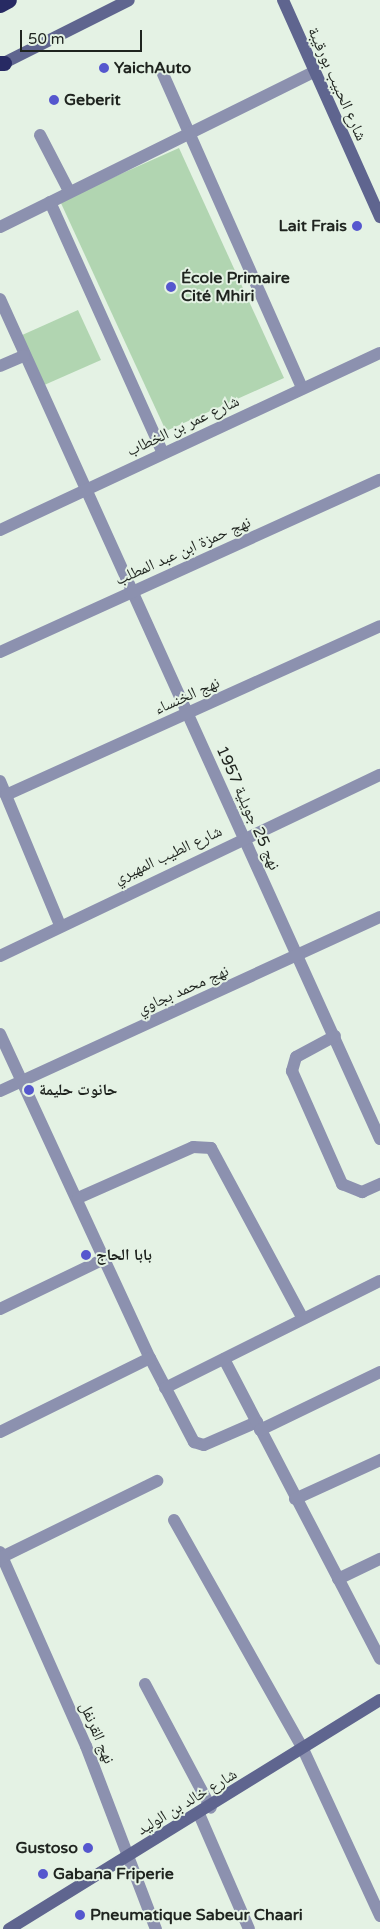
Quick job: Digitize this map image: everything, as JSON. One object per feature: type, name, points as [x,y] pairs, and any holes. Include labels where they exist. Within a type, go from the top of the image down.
[{"type":"highway","points":[[0,4],[9,0]]},
{"type":"street","points":[[1,63],[129,0]]},
{"type":"street","name":"شارع الحبيب بورقيبة","points":[[285,0],[291,19],[314,72],[380,216]]},
{"type":"street","points":[[0,227],[69,191],[314,72]]},
{"type":"street","points":[[163,74],[191,131],[302,388]]},
{"type":"street","points":[[40,135],[69,191]]},
{"type":"street","points":[[50,202],[163,453]]},
{"type":"street","name":"نهج 25 جويلية 1957","points":[[0,299],[24,356],[189,712],[243,838],[296,956],[335,1036],[380,1139]]},
{"type":"street","name":"شارع عمر بن الخطاب","points":[[0,530],[380,353]]},
{"type":"street","points":[[0,366],[24,356]]},
{"type":"street","name":"نهج حمزة ابن عبد المطلب","points":[[0,652],[380,480]]},
{"type":"street","name":"نهج الخنساء","points":[[6,795],[380,626]]},
{"type":"street","name":"شارع الطيب المهيري","points":[[0,956],[60,924],[380,775]]},
{"type":"street","points":[[0,781],[60,924]]},
{"type":"street","name":"نهج محمد بجاوي","points":[[0,1091],[380,917]]},
{"type":"street","points":[[0,1034],[78,1198],[150,1358],[165,1388],[199,1445],[258,1426],[380,1372]]},
{"type":"street","points":[[335,1036],[296,1057],[292,1071],[342,1184],[362,1192],[380,1184]]},
{"type":"street","points":[[78,1198],[193,1147],[211,1148],[302,1318]]},
{"type":"street","points":[[0,1309],[104,1259]]},
{"type":"street","points":[[165,1388],[302,1318],[380,1281]]},
{"type":"street","points":[[0,1432],[150,1358]]},
{"type":"street","points":[[224,1359],[295,1499],[380,1659]]},
{"type":"street","points":[[295,1499],[380,1460]]},
{"type":"street","points":[[1,1555],[157,1482]]},
{"type":"street","points":[[174,1520],[303,1749],[380,1916]]},
{"type":"street","name":"نهج القرنفل","points":[[1,1555],[86,1746],[156,1929]]},
{"type":"street","points":[[338,1579],[380,1559]]},
{"type":"street","points":[[145,1684],[211,1808]]},
{"type":"street","name":"شارع خالد بن الوليد","points":[[9,1929],[128,1855],[211,1808],[380,1700]]},
{"type":"street","points":[[199,1814],[249,1929]]},
{"type":"green space","name":"École Primaire Cité Mhiri","points":[[179,148],[284,378],[166,431],[60,201]]},
{"type":"green space","points":[[78,310],[101,360],[42,386],[20,336]]},
{"type":"place","name":"YaichAuto","points":[[104,68]]},
{"type":"place","name":"Geberit","points":[[54,100]]},
{"type":"place","name":"Lait Frais","points":[[357,226]]},
{"type":"place","name":"École Primaire Cité Mhiri","points":[[171,287]]},
{"type":"place","name":"حانوت حليمة","points":[[29,1090]]},
{"type":"place","name":"بابا الحاج","points":[[86,1255]]},
{"type":"place","name":"Gustoso","points":[[88,1848]]},
{"type":"place","name":"Gabana Friperie","points":[[43,1874]]},
{"type":"place","name":"Pneumatique Sabeur Chaari","points":[[80,1915]]}]
